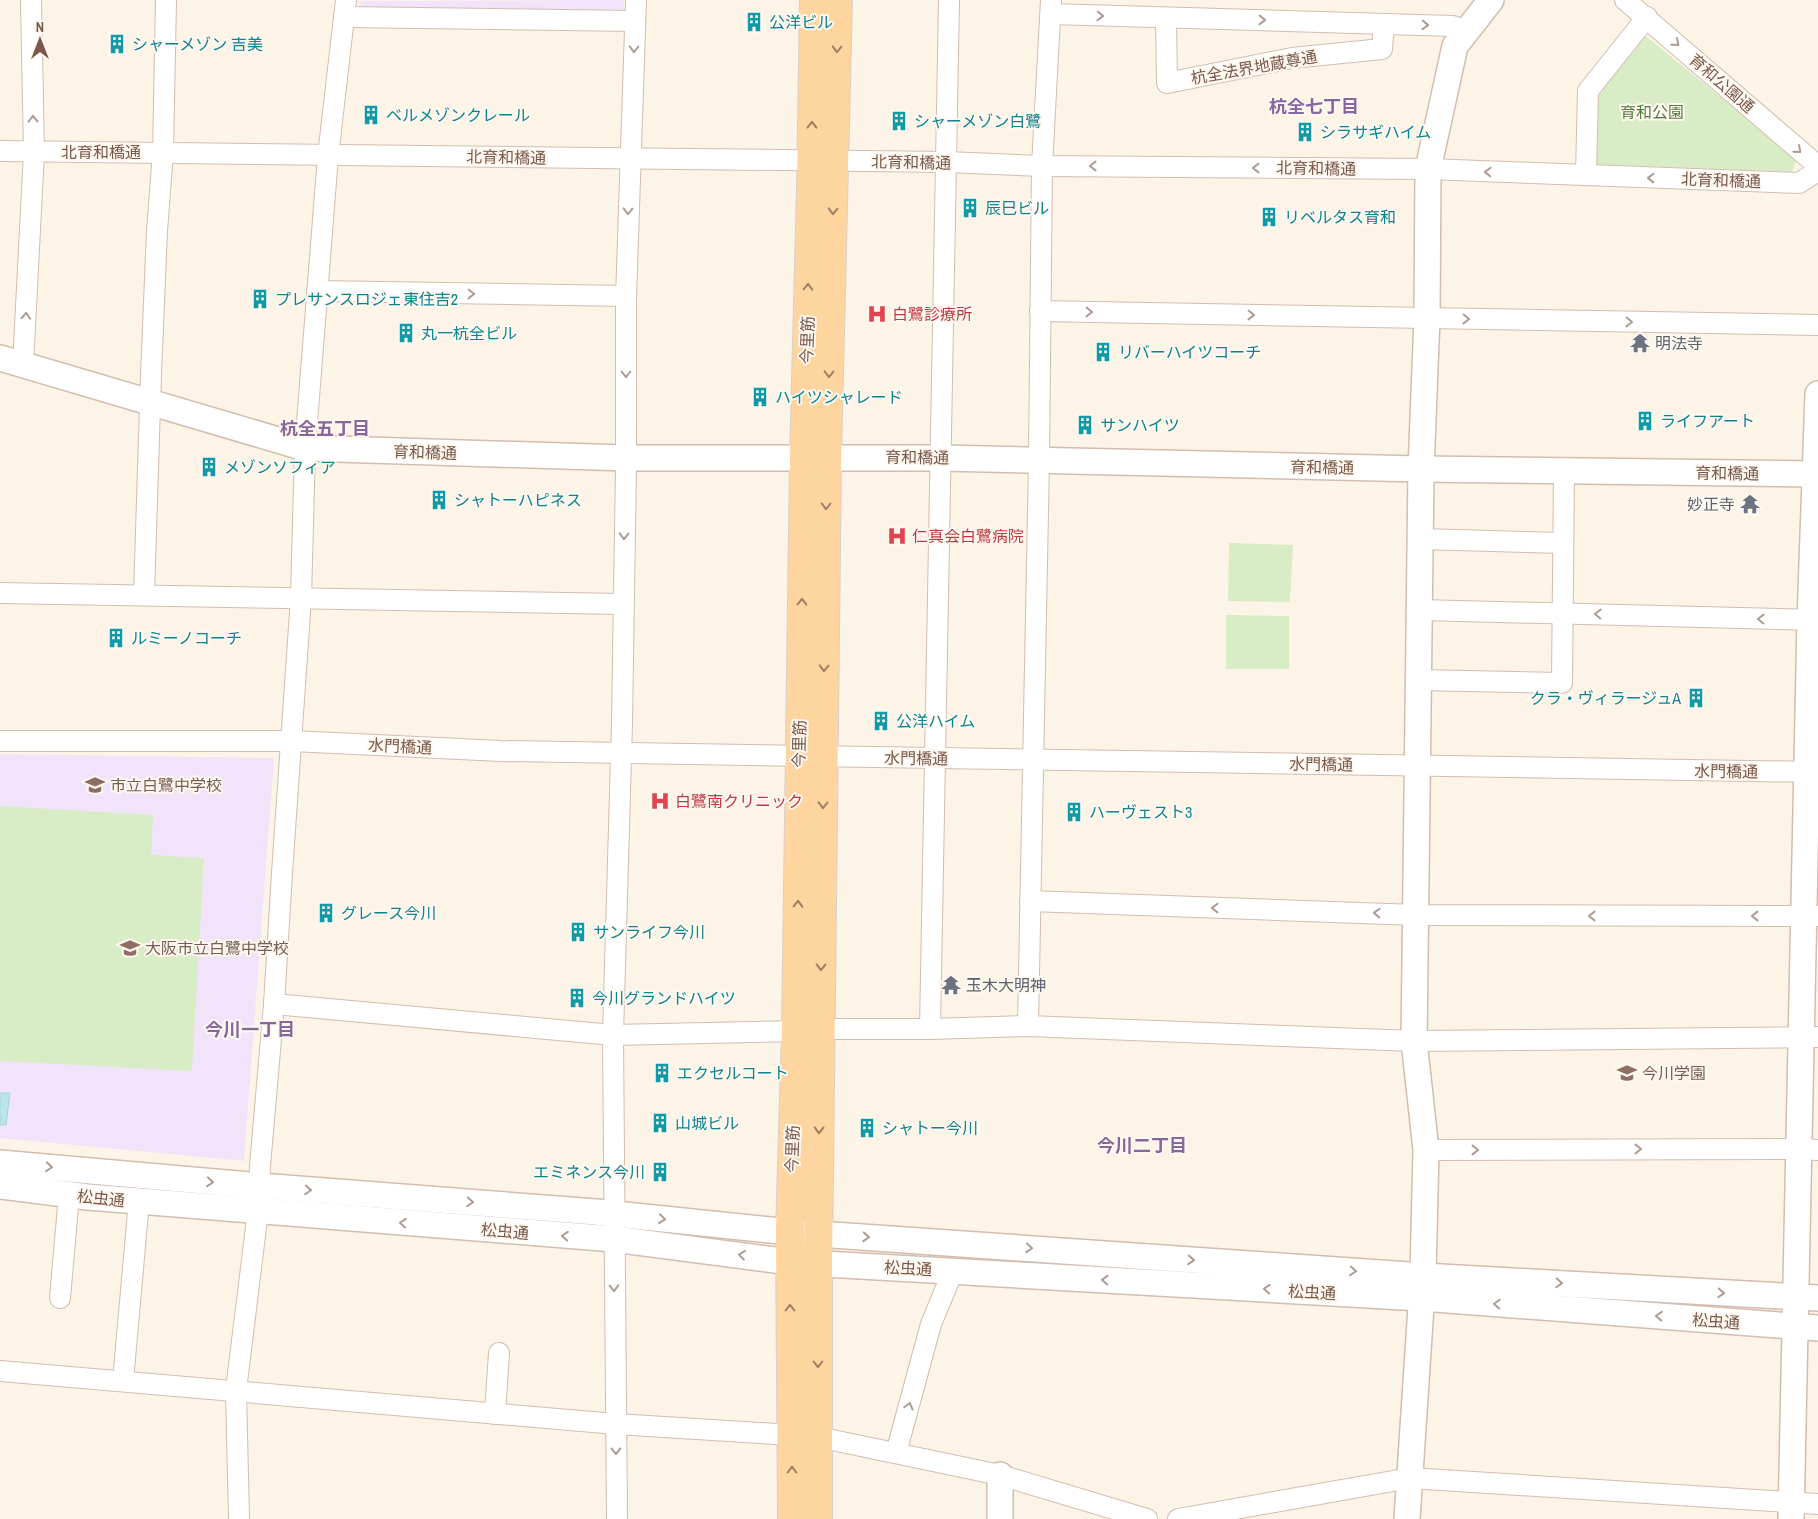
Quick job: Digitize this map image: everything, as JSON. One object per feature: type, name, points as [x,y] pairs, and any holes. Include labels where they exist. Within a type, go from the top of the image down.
[{"type":"main road","name":"今里筋","points":[[814,0],[823,161]]},
{"type":"main road","name":"今里筋","points":[[818,1519],[818,1234],[808,1030],[811,756],[815,458],[823,161],[838,0]]},
{"type":"main road","name":"今里筋","points":[[792,1519],[790,1232],[808,1030]]},
{"type":"street","points":[[12,361],[34,152],[31,0]]},
{"type":"street","points":[[144,595],[150,403],[162,152],[166,0]]},
{"type":"street","points":[[617,1519],[613,1035],[621,753],[626,458],[626,296],[636,0]]},
{"type":"street","points":[[930,1029],[949,0]]},
{"type":"street","points":[[1407,1519],[1422,1287],[1426,1150],[1414,1041],[1421,469],[1428,169],[1455,46],[1491,0]]},
{"type":"street","name":"育和公園通","points":[[1625,0],[1818,166]]},
{"type":"street","points":[[1028,1026],[1042,166],[1051,7],[1453,26],[1466,30]]},
{"type":"street","points":[[239,1519],[236,1390],[260,1186],[301,598],[305,448],[328,156],[345,9],[635,21]]},
{"type":"street","name":"杭全法界地蔵尊通","points":[[1169,12],[1166,83],[1292,58],[1382,49],[1384,24]]},
{"type":"street","points":[[1586,175],[1588,91],[1647,17]]},
{"type":"street","name":"北育和橋通","points":[[0,151],[947,162],[1042,166],[1428,169],[1799,183],[1818,170]]},
{"type":"street","points":[[317,291],[626,296]]},
{"type":"street","points":[[1040,311],[1818,325]]},
{"type":"street","name":"育和橋通","points":[[12,361],[305,448],[626,458],[942,458],[1421,469],[1817,474]]},
{"type":"street","points":[[1792,1510],[1807,1298],[1818,394]]},
{"type":"street","points":[[1419,680],[1562,683],[1564,471]]},
{"type":"street","points":[[1421,540],[1563,543]]},
{"type":"street","points":[[0,594],[301,598],[391,602],[623,604]]},
{"type":"street","points":[[1420,610],[1814,620]]},
{"type":"street","name":"水門橋通","points":[[0,742],[292,741],[502,751],[1812,772]]},
{"type":"street","points":[[1030,901],[1416,915],[1811,916]]},
{"type":"street","points":[[274,1004],[613,1035],[1028,1026],[1414,1041],[1810,1037]]},
{"type":"street","points":[[1426,1150],[1808,1150]]},
{"type":"street","name":"松虫通","points":[[0,1163],[614,1214],[790,1232],[1422,1287],[1806,1328]]},
{"type":"street","name":"松虫通","points":[[0,1186],[69,1195],[614,1239],[790,1262],[953,1271],[1807,1298]]},
{"type":"street","points":[[60,1298],[69,1195]]},
{"type":"street","points":[[123,1381],[140,1201]]},
{"type":"street","points":[[896,1453],[931,1324],[953,1271]]},
{"type":"street","points":[[495,1414],[499,1353]]},
{"type":"street","points":[[0,1371],[616,1424],[792,1435]]},
{"type":"street","points":[[818,1437],[1000,1475],[1147,1519]]},
{"type":"street","points":[[1000,1475],[1000,1519]]},
{"type":"street","points":[[1178,1519],[1410,1478],[1792,1510],[1818,1504]]},
{"type":"shaded area","points":[[624,0],[623,15],[364,8],[357,1]]},
{"type":"shaded area","name":"大阪市立白鷺中学校","points":[[0,754],[274,758],[244,1161],[0,1138]]},
{"type":"green space","name":"育和公園","points":[[1642,33],[1797,159],[1792,172],[1591,164],[1593,93]]},
{"type":"green space","points":[[1229,543],[1293,545],[1290,602],[1228,601]]},
{"type":"green space","points":[[1226,615],[1289,616],[1289,669],[1226,669]]},
{"type":"green space","points":[[0,806],[153,815],[151,855],[204,858],[192,1071],[0,1061]]},
{"type":"water","points":[[0,1093],[10,1093],[6,1125],[0,1125]]},
{"type":"place","name":"公洋ビル","points":[[754,22]]},
{"type":"place","name":"シャーメゾン 吉美","points":[[117,44]]},
{"type":"place","name":"ベルメゾンクレール","points":[[371,115]]},
{"type":"place","name":"シャーメゾン白鷺","points":[[899,121]]},
{"type":"place","name":"シラサギハイム","points":[[1305,132]]},
{"type":"place","name":"辰巳ビル","points":[[970,208]]},
{"type":"place","name":"リベルタス育和","points":[[1269,217]]},
{"type":"place","name":"プレサンスロジェ東住吉2","points":[[260,299]]},
{"type":"place","name":"白鷺診療所","points":[[877,314]]},
{"type":"place","name":"丸一杭全ビル","points":[[406,333]]},
{"type":"place","name":"明法寺","points":[[1640,343]]},
{"type":"place","name":"リバーハイツコーチ","points":[[1103,352]]},
{"type":"place","name":"ハイツシャレード","points":[[760,397]]},
{"type":"place","name":"ライフアート","points":[[1645,421]]},
{"type":"place","name":"サンハイツ","points":[[1085,425]]},
{"type":"place","name":"メゾンソフィア","points":[[209,467]]},
{"type":"place","name":"シャトーハピネス","points":[[439,500]]},
{"type":"place","name":"妙正寺","points":[[1750,504]]},
{"type":"place","name":"仁真会白鷺病院","points":[[897,536]]},
{"type":"place","name":"ルミーノコーチ","points":[[116,638]]},
{"type":"place","name":"クラ・ヴィラージュA","points":[[1696,698]]},
{"type":"place","name":"公洋ハイム","points":[[881,721]]},
{"type":"place","name":"市立白鷺中学校","points":[[95,785]]},
{"type":"place","name":"白鷺南クリニック","points":[[660,801]]},
{"type":"place","name":"ハーヴェスト3","points":[[1074,812]]},
{"type":"place","name":"グレース今川","points":[[326,913]]},
{"type":"place","name":"サンライフ今川","points":[[578,932]]},
{"type":"place","name":"大阪市立白鷺中学校","points":[[130,948]]},
{"type":"place","name":"玉木大明神","points":[[951,985]]},
{"type":"place","name":"今川グランドハイツ","points":[[577,998]]},
{"type":"place","name":"エクセルコート","points":[[662,1073]]},
{"type":"place","name":"今川学園","points":[[1627,1073]]},
{"type":"place","name":"山城ビル","points":[[660,1123]]},
{"type":"place","name":"シャトー今川","points":[[867,1128]]},
{"type":"place","name":"エミネンス今川","points":[[660,1172]]},
{"type":"district","name":"杭全七丁目","points":[[1314,107]]},
{"type":"district","name":"杭全五丁目","points":[[325,429]]},
{"type":"district","name":"今川一丁目","points":[[250,1030]]},
{"type":"district","name":"今川二丁目","points":[[1142,1146]]}]
